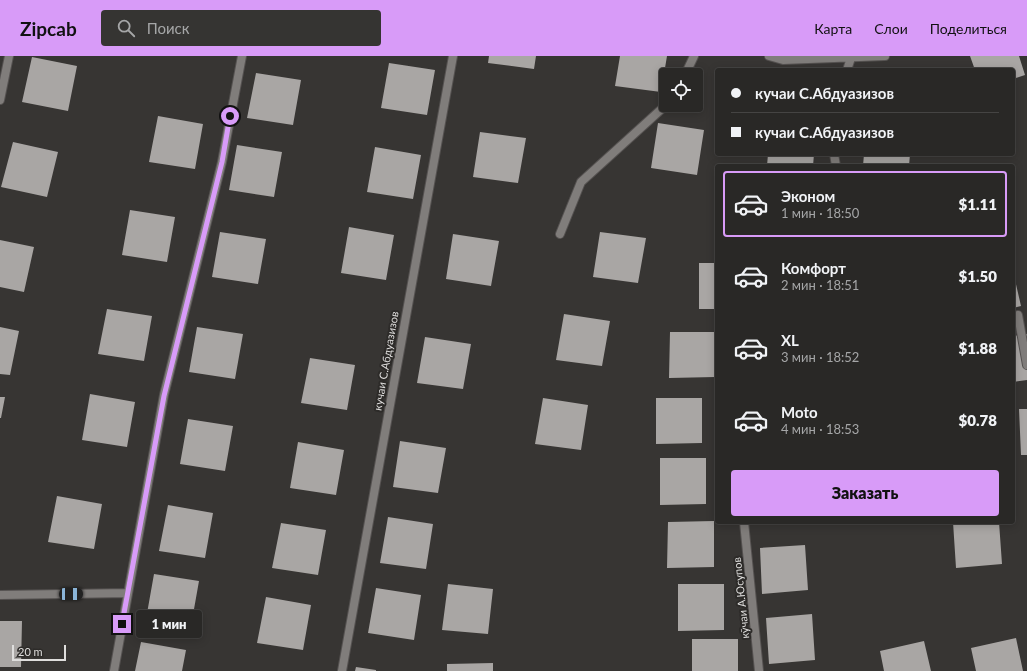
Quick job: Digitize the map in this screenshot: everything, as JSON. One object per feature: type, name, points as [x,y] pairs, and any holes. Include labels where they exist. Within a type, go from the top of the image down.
[{"type":"street","points":[[0,100],[9,56]]},
{"type":"street","points":[[114,671],[164,396],[222,162],[242,56]]},
{"type":"street","name":"кучаи С.Абдуазизов","points":[[342,671],[453,56]]},
{"type":"street","points":[[688,68],[694,56]]},
{"type":"street","points":[[769,56],[783,60],[885,56]]},
{"type":"street","points":[[848,68],[851,58]]},
{"type":"street","points":[[560,234],[581,182],[659,111]]},
{"type":"street","points":[[1018,315],[1027,365]]},
{"type":"street","name":"кӯчаи А.Юсупов","points":[[744,524],[759,671]]},
{"type":"street","points":[[0,595],[128,593]]},
{"type":"building","points":[[489,56],[536,56],[534,69],[488,63]]},
{"type":"building","points":[[620,56],[667,56],[665,68],[659,68],[659,92],[615,86]]},
{"type":"building","points":[[970,56],[1019,56],[1025,75],[1015,78],[1015,68],[974,68]]},
{"type":"building","points":[[32,57],[77,66],[68,111],[22,102]]},
{"type":"building","points":[[389,63],[435,70],[427,115],[381,108]]},
{"type":"building","points":[[256,73],[301,80],[293,125],[247,118]]},
{"type":"building","points":[[158,116],[203,124],[195,169],[149,162]]},
{"type":"building","points":[[658,123],[704,130],[697,175],[651,168]]},
{"type":"building","points":[[480,132],[526,138],[518,183],[473,177]]},
{"type":"building","points":[[13,142],[58,152],[47,197],[1,187]]},
{"type":"building","points":[[237,145],[282,152],[274,197],[229,190]]},
{"type":"building","points":[[375,147],[421,155],[413,199],[367,192]]},
{"type":"building","points":[[768,156],[814,156],[813,164],[767,164]]},
{"type":"building","points":[[864,156],[910,156],[909,164],[863,164]]},
{"type":"building","points":[[130,210],[175,217],[167,262],[122,255]]},
{"type":"building","points":[[349,227],[394,235],[386,280],[341,273]]},
{"type":"building","points":[[220,232],[266,239],[258,284],[212,277]]},
{"type":"building","points":[[600,232],[646,238],[638,283],[593,277]]},
{"type":"building","points":[[453,234],[499,241],[491,286],[446,279]]},
{"type":"building","points":[[0,240],[34,247],[24,292],[0,287]]},
{"type":"building","points":[[699,263],[715,263],[715,309],[699,309]]},
{"type":"building","points":[[1015,280],[1021,306],[1015,308]]},
{"type":"building","points":[[107,309],[152,316],[144,361],[98,354]]},
{"type":"building","points":[[564,314],[610,321],[602,366],[556,360]]},
{"type":"building","points":[[0,327],[19,331],[10,375],[0,374]]},
{"type":"building","points":[[197,327],[243,334],[235,379],[189,372]]},
{"type":"building","points":[[670,332],[715,332],[715,377],[669,378]]},
{"type":"building","points":[[1027,334],[1027,380],[1015,382],[1015,336]]},
{"type":"building","points":[[425,337],[471,344],[463,389],[417,383]]},
{"type":"building","points":[[310,358],[355,365],[347,410],[301,403]]},
{"type":"building","points":[[90,394],[135,402],[127,447],[82,440]]},
{"type":"building","points":[[0,397],[5,397],[1,418],[0,418]]},
{"type":"building","points":[[543,398],[588,405],[581,450],[535,444]]},
{"type":"building","points":[[656,398],[702,398],[702,443],[656,444]]},
{"type":"building","points":[[1019,409],[1027,409],[1027,455],[1021,455]]},
{"type":"building","points":[[188,419],[233,426],[225,471],[180,464]]},
{"type":"building","points":[[400,441],[446,448],[438,493],[393,487]]},
{"type":"building","points":[[298,442],[344,450],[336,495],[290,488]]},
{"type":"building","points":[[660,458],[706,458],[706,504],[660,505]]},
{"type":"building","points":[[57,496],[102,504],[94,549],[48,542]]},
{"type":"building","points":[[168,505],[213,513],[205,558],[159,551]]},
{"type":"building","points":[[388,517],[433,524],[426,569],[380,563]]},
{"type":"building","points":[[714,521],[714,567],[667,568],[668,522]]},
{"type":"building","points":[[281,523],[326,530],[318,575],[272,568]]},
{"type":"building","points":[[953,524],[999,524],[1002,564],[956,568]]},
{"type":"building","points":[[805,545],[808,590],[762,594],[760,548]]},
{"type":"building","points":[[154,574],[199,581],[191,626],[146,619]]},
{"type":"building","points":[[448,584],[493,589],[488,634],[442,630]]},
{"type":"building","points":[[678,584],[724,584],[724,630],[678,631]]},
{"type":"building","points":[[376,588],[421,595],[414,640],[368,633]]},
{"type":"building","points":[[266,597],[311,605],[303,650],[257,643]]},
{"type":"building","points":[[812,614],[815,660],[769,664],[766,618]]},
{"type":"building","points":[[0,621],[22,621],[21,667],[0,667]]},
{"type":"building","points":[[1016,638],[1023,671],[976,671],[971,648]]},
{"type":"building","points":[[692,639],[738,639],[738,671],[692,671]]},
{"type":"building","points":[[924,641],[931,671],[884,671],[880,651]]},
{"type":"building","points":[[141,642],[186,650],[182,671],[135,671]]},
{"type":"building","points":[[493,663],[493,671],[447,671],[447,664]]},
{"type":"building","points":[[356,667],[376,670],[376,671],[355,671]]},
{"type":"route","points":[[122,624],[164,396],[222,162],[230,116]]}]
